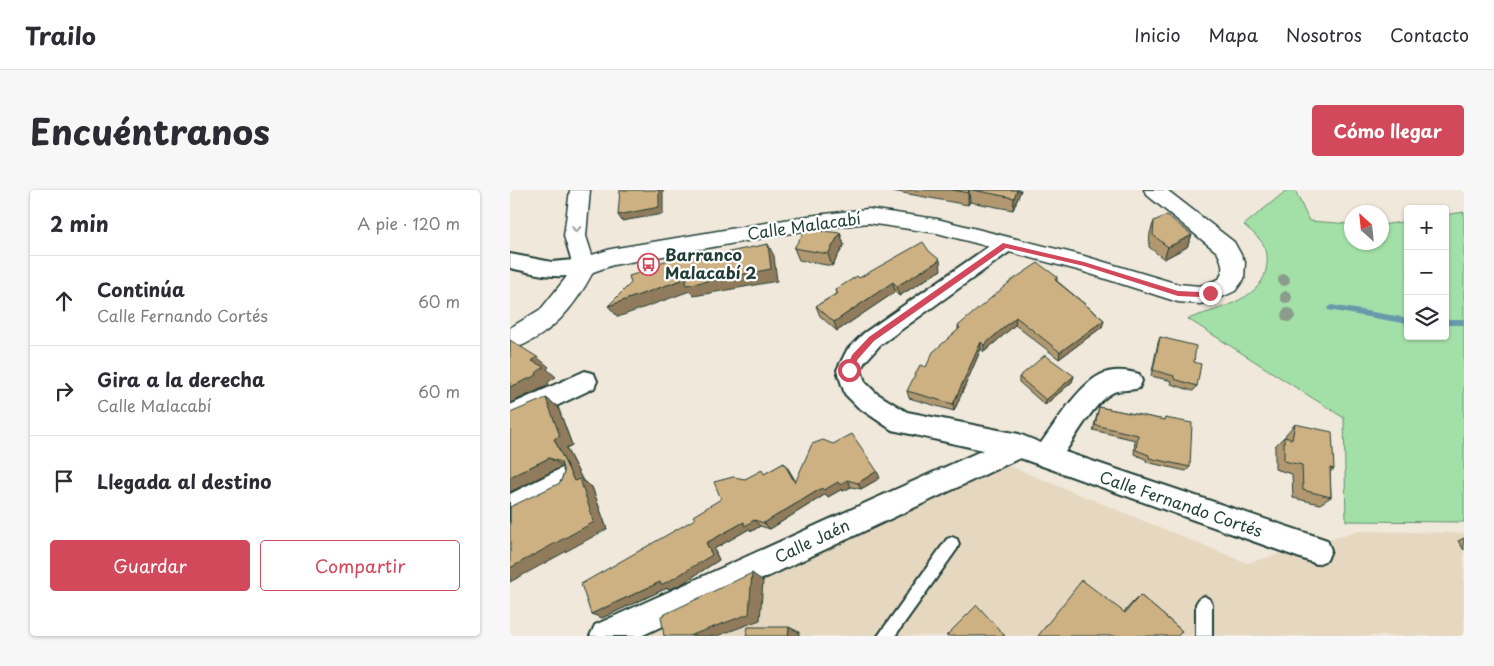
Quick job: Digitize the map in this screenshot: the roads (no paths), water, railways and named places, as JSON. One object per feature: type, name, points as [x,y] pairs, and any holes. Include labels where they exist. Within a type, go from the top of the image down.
[{"type":"street","points":[[510,340],[550,316],[574,285],[584,266],[575,236],[580,190]]},
{"type":"street","name":"Calle Malacabí","points":[[510,262],[552,270],[584,266],[611,257],[808,223],[868,216],[937,226],[1084,264],[1178,293],[1200,295],[1210,293],[1227,285],[1232,279],[1234,262],[1226,247],[1154,190]]},
{"type":"street","name":"Calle Fernando Cortés","points":[[1005,245],[872,339],[855,358],[849,370],[854,387],[867,400],[901,422],[1019,446],[1317,550]]},
{"type":"street","points":[[510,417],[585,381]]},
{"type":"street","points":[[1046,457],[1093,394],[1108,382],[1130,381]]},
{"type":"street","name":"Calle Jaén","points":[[606,636],[1019,446]]},
{"type":"street","points":[[510,508],[562,480]]},
{"type":"lane","points":[[886,636],[952,544]]},
{"type":"lane","points":[[1204,604],[1204,636]]},
{"type":"waterway","points":[[1331,308],[1404,320]]},
{"type":"waterway","points":[[1449,322],[1464,322]]},
{"type":"place","name":"Barranco Malacabí 2","points":[[649,264]]}]
